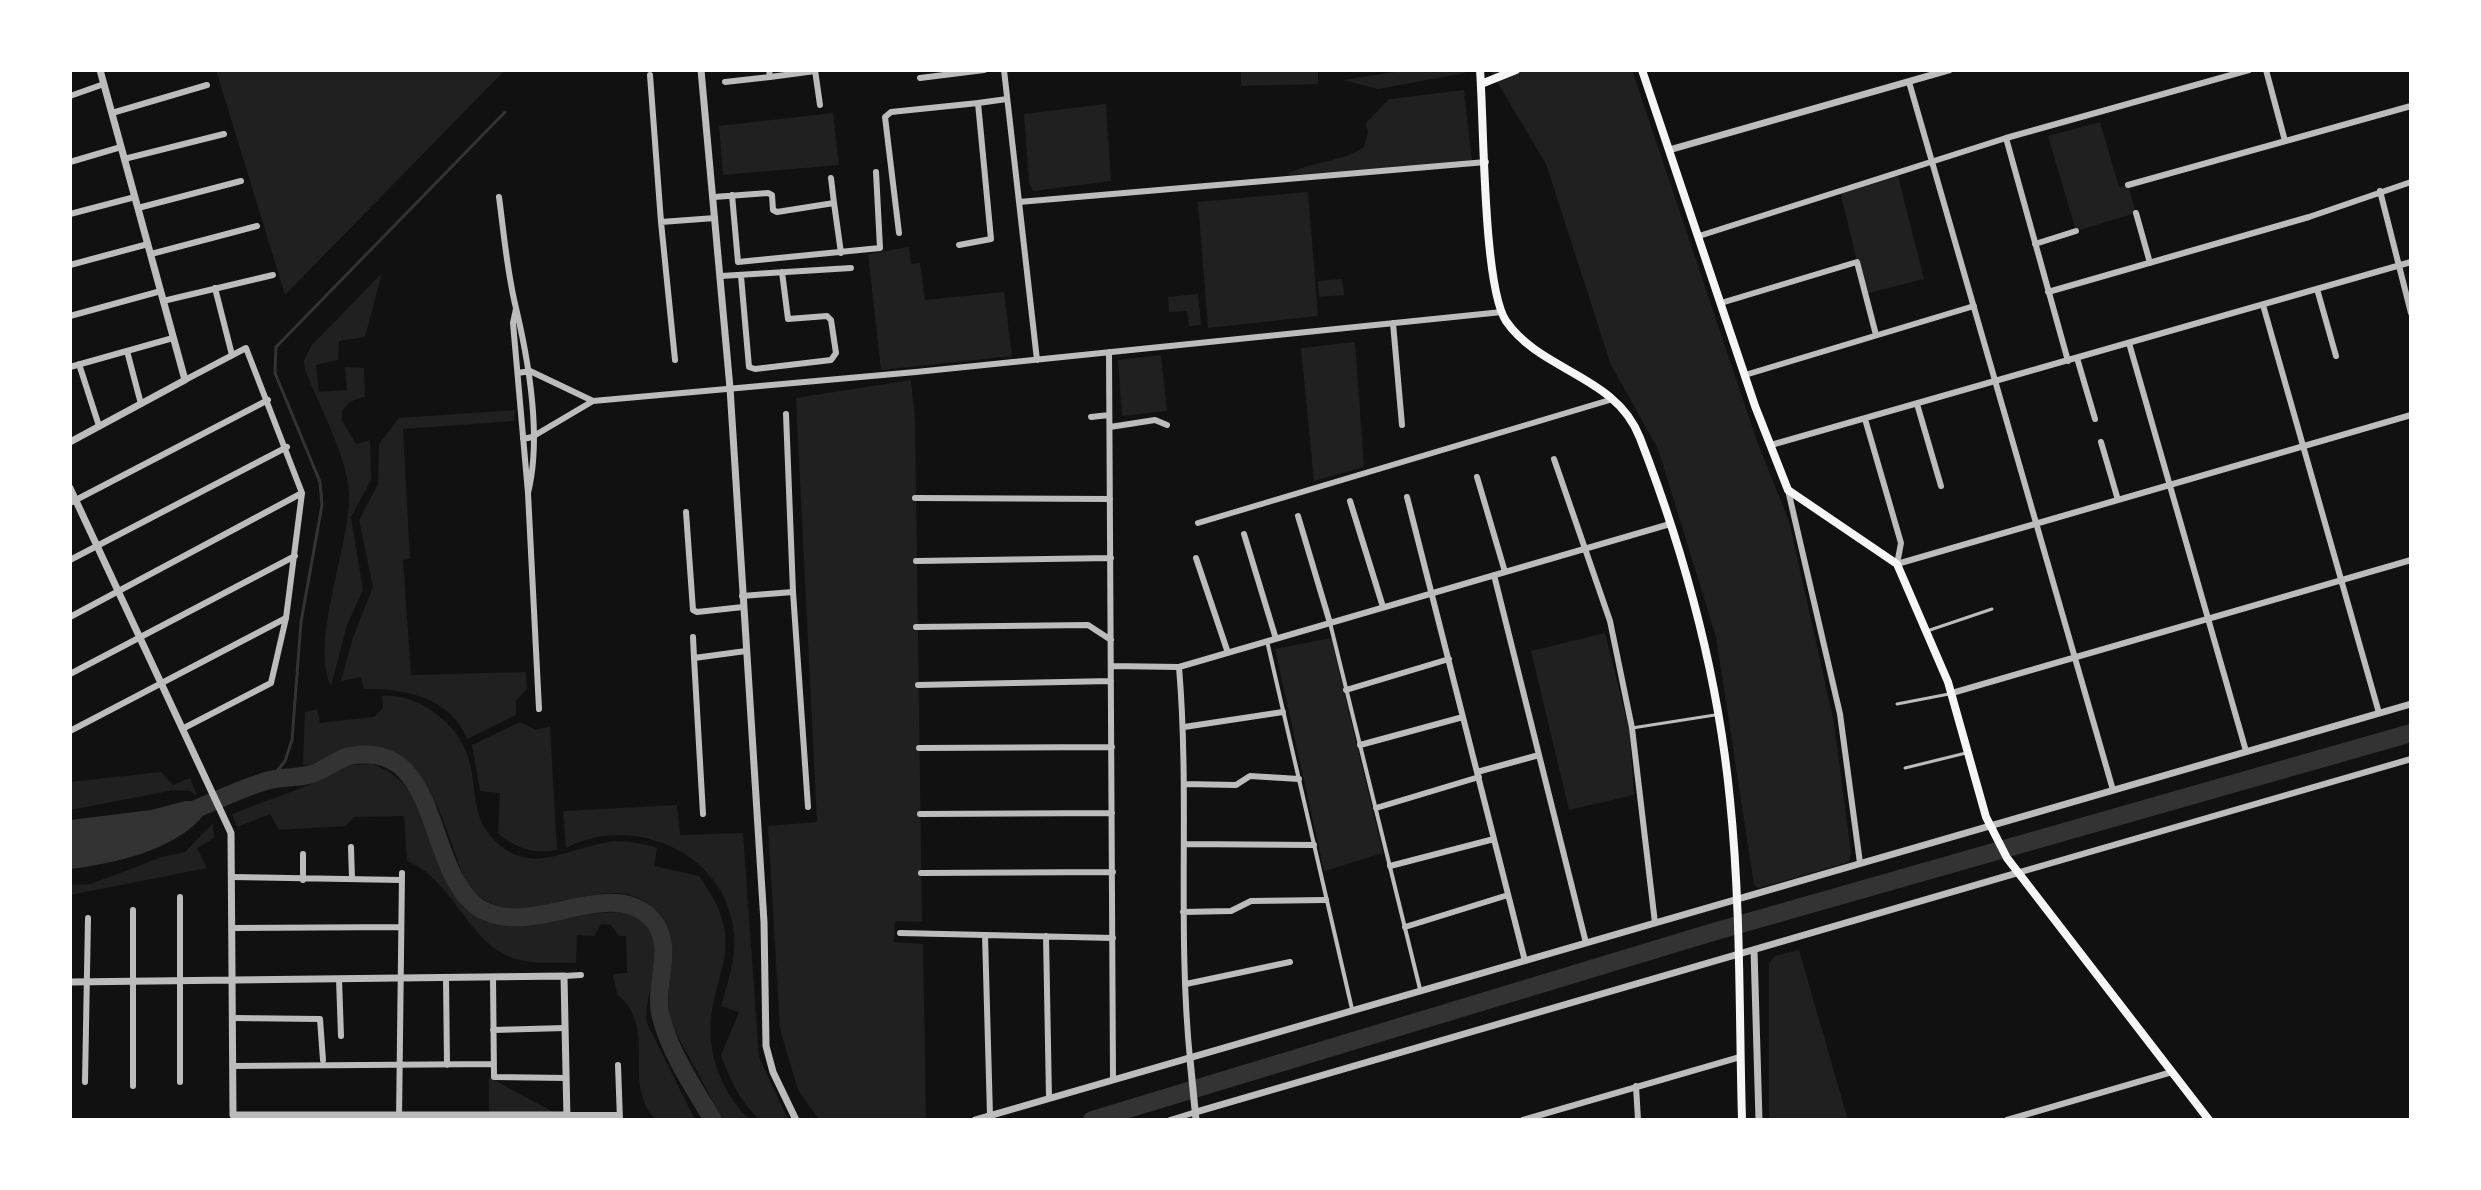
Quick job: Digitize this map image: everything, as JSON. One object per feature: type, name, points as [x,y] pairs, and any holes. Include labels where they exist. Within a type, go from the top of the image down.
[{"type":"main road","points":[[1480,70],[1495,291],[1502,312],[1531,345],[1614,399],[1640,435],[1704,638],[1719,715],[1730,800],[1737,902],[1742,1120]]},
{"type":"main road","points":[[1481,84],[1516,70]]},
{"type":"main road","points":[[1642,70],[1745,375],[1788,490],[1897,564],[1952,693],[1966,753],[1994,835],[2017,873],[2209,1120]]},
{"type":"street","points":[[100,70],[185,380]]},
{"type":"street","points":[[920,78],[984,70]]},
{"type":"street","points":[[1004,70],[1037,360]]},
{"type":"street","points":[[1669,150],[1949,70]]},
{"type":"street","points":[[1699,236],[2006,138],[2249,70]]},
{"type":"street","points":[[2266,70],[2285,141]]},
{"type":"street","points":[[725,82],[769,73],[815,71],[820,105]]},
{"type":"street","points":[[701,72],[730,388],[764,922],[766,1046],[773,1072],[796,1120]]},
{"type":"street","points":[[650,75],[675,360]]},
{"type":"street","points":[[1909,82],[2113,790]]},
{"type":"street","points":[[70,96],[104,84]]},
{"type":"street","points":[[112,113],[207,85]]},
{"type":"street","points":[[899,233],[885,117],[891,112],[1007,99]]},
{"type":"street","points":[[959,245],[989,241],[992,235],[978,103]]},
{"type":"street","points":[[2128,185],[2411,106]]},
{"type":"street","points":[[124,159],[224,134]]},
{"type":"street","points":[[2006,138],[2068,361]]},
{"type":"street","points":[[70,162],[121,147]]},
{"type":"street","points":[[1019,202],[1486,162]]},
{"type":"street","points":[[732,195],[738,262],[841,253],[882,245],[876,172]]},
{"type":"street","points":[[831,178],[841,253]]},
{"type":"street","points":[[138,208],[241,181]]},
{"type":"street","points":[[2048,292],[2309,217],[2411,182]]},
{"type":"street","points":[[2380,191],[2411,313]]},
{"type":"street","points":[[714,197],[768,193],[772,195],[773,210],[777,212],[834,203]]},
{"type":"street","points":[[70,214],[135,197]]},
{"type":"street","points":[[499,197],[516,309],[530,371],[532,437],[528,493]]},
{"type":"street","points":[[2136,213],[2150,263]]},
{"type":"street","points":[[661,222],[715,218]]},
{"type":"street","points":[[151,254],[257,226]]},
{"type":"street","points":[[2035,244],[2076,231]]},
{"type":"street","points":[[70,265],[148,244]]},
{"type":"street","points":[[1721,303],[1857,262],[1876,335]]},
{"type":"street","points":[[1771,445],[2411,262]]},
{"type":"street","points":[[721,276],[851,268]]},
{"type":"street","points":[[741,276],[749,367],[755,369],[831,360],[836,353],[831,320],[827,316],[788,319],[782,272]]},
{"type":"street","points":[[163,301],[273,275]]},
{"type":"street","points":[[215,288],[232,355]]},
{"type":"street","points":[[2317,289],[2336,356]]},
{"type":"street","points":[[70,316],[161,291]]},
{"type":"street","points":[[2263,305],[2379,713]]},
{"type":"street","points":[[1745,375],[1974,306]]},
{"type":"street","points":[[516,309],[539,709]]},
{"type":"street","points":[[523,439],[532,437],[593,401],[1037,360],[1502,312]]},
{"type":"street","points":[[1393,323],[1402,425]]},
{"type":"street","points":[[70,367],[173,338]]},
{"type":"street","points":[[2129,343],[2246,751]]},
{"type":"street","points":[[70,442],[246,348],[287,447],[302,493],[286,618],[271,683],[184,728]]},
{"type":"street","points":[[127,351],[141,404]]},
{"type":"street","points":[[1109,352],[1113,1078]]},
{"type":"street","points":[[2077,358],[2095,419]]},
{"type":"street","points":[[79,364],[99,426]]},
{"type":"street","points":[[518,373],[530,371],[593,401]]},
{"type":"street","points":[[1198,523],[1614,399]]},
{"type":"street","points":[[73,501],[268,400]]},
{"type":"street","points":[[1917,404],[1941,486]]},
{"type":"street","points":[[786,414],[793,592],[808,807]]},
{"type":"street","points":[[1091,417],[1109,415]]},
{"type":"street","points":[[1865,419],[1901,543],[1897,564],[2411,415]]},
{"type":"street","points":[[1110,427],[1155,420],[1167,425]]},
{"type":"street","points":[[2101,442],[2118,500]]},
{"type":"street","points":[[70,560],[287,447]]},
{"type":"street","points":[[1554,459],[1610,621],[1632,728],[1655,923]]},
{"type":"street","points":[[1477,477],[1505,572]]},
{"type":"street","points":[[70,488],[73,501],[141,637],[229,827],[233,877],[232,1117],[620,1117],[618,1065]]},
{"type":"street","points":[[1788,490],[1840,714],[1860,863]]},
{"type":"street","points":[[70,617],[302,493]]},
{"type":"street","points":[[1407,497],[1525,961]]},
{"type":"street","points":[[915,498],[1110,499]]},
{"type":"street","points":[[1350,501],[1383,607]]},
{"type":"street","points":[[686,512],[693,610],[743,607]]},
{"type":"street","points":[[1298,516],[1330,623],[1421,992]]},
{"type":"street","points":[[1111,666],[1179,667],[1670,524]]},
{"type":"street","points":[[1244,534],[1276,639]]},
{"type":"street","points":[[70,674],[295,556]]},
{"type":"street","points":[[916,561],[1111,558]]},
{"type":"street","points":[[1196,558],[1228,653]]},
{"type":"street","points":[[1952,693],[2411,560]]},
{"type":"street","points":[[1494,575],[1586,943]]},
{"type":"street","points":[[742,596],[793,592]]},
{"type":"street","points":[[70,731],[161,680],[286,618]]},
{"type":"street","points":[[916,627],[1088,625],[1111,640]]},
{"type":"street","points":[[693,637],[703,814]]},
{"type":"street","points":[[1267,641],[1352,1012]]},
{"type":"street","points":[[694,658],[746,651]]},
{"type":"street","points":[[1346,690],[1449,659]]},
{"type":"street","points":[[1179,667],[1184,727],[1183,912],[1190,1062],[1196,1116]]},
{"type":"street","points":[[918,685],[1111,681]]},
{"type":"street","points":[[975,1120],[1113,1078],[1190,1062],[1586,943],[1737,902],[1860,863],[2411,704]]},
{"type":"street","points":[[1184,727],[1283,712]]},
{"type":"street","points":[[1360,745],[1463,717]]},
{"type":"street","points":[[919,748],[1112,747]]},
{"type":"street","points":[[1376,808],[1539,755]]},
{"type":"street","points":[[1170,1120],[1196,1116],[2411,759]]},
{"type":"street","points":[[1184,784],[1236,785],[1250,776],[1299,779]]},
{"type":"street","points":[[920,814],[1112,813]]},
{"type":"street","points":[[1390,866],[1494,839]]},
{"type":"street","points":[[1184,844],[1314,845]]},
{"type":"street","points":[[351,847],[352,879]]},
{"type":"street","points":[[303,854],[303,880]]},
{"type":"street","points":[[921,873],[1113,872]]},
{"type":"street","points":[[233,877],[303,880],[402,876],[399,1117]]},
{"type":"street","points":[[1405,927],[1508,895]]},
{"type":"street","points":[[180,897],[180,1082]]},
{"type":"street","points":[[1183,912],[1231,911],[1251,901],[1326,900]]},
{"type":"street","points":[[133,910],[133,1086]]},
{"type":"street","points":[[85,1082],[88,918]]},
{"type":"street","points":[[233,928],[400,927]]},
{"type":"street","points":[[900,933],[1113,938]]},
{"type":"street","points":[[985,935],[990,1116]]},
{"type":"street","points":[[1046,936],[1049,1098]]},
{"type":"street","points":[[1754,950],[1759,1120]]},
{"type":"street","points":[[1186,984],[1290,962]]},
{"type":"street","points":[[70,982],[581,975]]},
{"type":"street","points":[[564,976],[567,1117]]},
{"type":"street","points":[[446,977],[447,1065]]},
{"type":"street","points":[[493,977],[494,1077],[566,1078]]},
{"type":"street","points":[[339,979],[341,1036]]},
{"type":"street","points":[[233,1018],[320,1019],[323,1060]]},
{"type":"street","points":[[493,1030],[565,1028]]},
{"type":"street","points":[[1523,1120],[1740,1057]]},
{"type":"street","points":[[233,1066],[494,1064]]},
{"type":"street","points":[[2007,1120],[2173,1072]]},
{"type":"street","points":[[1636,1086],[1638,1120]]},
{"type":"street","points":[[1556,1110],[1556,1120]]},
{"type":"lane","points":[[1926,631],[1992,609]]},
{"type":"lane","points":[[1897,704],[1952,693]]},
{"type":"lane","points":[[1632,728],[1719,715]]},
{"type":"lane","points":[[1905,768],[1966,753]]},
{"type":"shaded area","points":[[216,70],[505,70],[285,295]]},
{"type":"shaded area","points":[[1241,70],[1318,70],[1318,84],[1241,86]]},
{"type":"shaded area","points":[[1408,70],[1464,70],[1465,73],[1378,89],[1343,80]]},
{"type":"shaded area","points":[[1490,70],[1632,70],[1757,441],[1789,521],[1834,723],[1851,853],[1849,862],[1759,888],[1754,885],[1716,637],[1658,449],[1611,365],[1546,164]]},
{"type":"shaded area","points":[[1464,90],[1472,162],[1286,175],[1364,147],[1368,132],[1366,123],[1389,99]]},
{"type":"shaded area","points":[[1106,104],[1111,181],[1033,191],[1029,183],[1024,114]]},
{"type":"shaded area","points":[[833,113],[839,165],[723,175],[719,126]]},
{"type":"shaded area","points":[[2100,122],[2119,187],[2128,185],[2136,213],[2076,231],[2048,136]]},
{"type":"shaded area","points":[[1897,172],[1924,279],[1865,294],[1840,191]]},
{"type":"shaded area","points":[[1308,192],[1318,316],[1208,328],[1198,202]]},
{"type":"shaded area","points":[[909,247],[911,264],[920,263],[925,300],[1004,292],[1012,356],[881,370],[868,254]]},
{"type":"shaded area","points":[[382,273],[365,337],[339,341],[338,360],[316,365],[319,392],[347,390],[345,367],[364,368],[365,397],[347,405],[342,411],[342,421],[356,444],[370,440],[371,480],[351,517],[363,590],[347,625],[331,686],[326,667],[327,620],[347,519],[348,483],[345,467],[305,370],[304,360],[312,345]]},
{"type":"shaded area","points":[[1342,279],[1344,295],[1319,297],[1318,281]]},
{"type":"shaded area","points":[[1198,294],[1201,325],[1189,326],[1187,311],[1169,312],[1168,297]]},
{"type":"shaded area","points":[[1355,342],[1364,467],[1314,481],[1301,348]]},
{"type":"shaded area","points":[[1161,355],[1167,411],[1122,416],[1118,360]]},
{"type":"shaded area","points":[[911,380],[915,421],[922,922],[895,921],[894,942],[923,944],[926,1120],[819,1120],[798,1090],[780,1029],[768,826],[817,822],[796,398]]},
{"type":"shaded area","points":[[515,410],[514,421],[403,429],[410,559],[403,560],[411,675],[526,672],[527,689],[516,701],[516,715],[467,739],[460,725],[438,704],[410,693],[364,689],[361,677],[341,681],[353,637],[373,587],[359,520],[378,484],[379,444],[399,418]]},
{"type":"shaded area","points":[[1605,633],[1629,729],[1634,795],[1569,810],[1531,651]]},
{"type":"shaded area","points":[[1331,638],[1383,853],[1324,871],[1275,649]]},
{"type":"shaded area","points":[[382,696],[410,699],[423,705],[436,713],[457,735],[469,760],[478,812],[487,831],[507,851],[520,856],[547,858],[603,843],[630,842],[657,848],[654,866],[699,876],[719,910],[726,942],[711,1016],[712,1049],[729,1095],[750,1120],[723,1120],[673,1027],[669,1011],[672,945],[669,929],[661,915],[646,902],[625,894],[603,894],[531,909],[508,908],[486,901],[466,882],[431,794],[403,758],[384,749],[361,747],[303,765],[305,712],[317,709],[320,723],[374,717],[383,708]]},
{"type":"shaded area","points":[[520,722],[536,730],[550,726],[557,850],[525,849],[498,833],[500,793],[480,791],[472,745]]},
{"type":"shaded area","points":[[371,764],[403,784],[414,799],[432,835],[451,891],[476,913],[504,922],[533,923],[615,912],[636,917],[651,933],[656,955],[647,1023],[695,1120],[656,1120],[646,1105],[641,1090],[636,1024],[630,1008],[617,994],[613,974],[627,973],[626,936],[619,936],[611,925],[601,924],[594,936],[577,935],[576,963],[520,960],[497,950],[483,938],[436,881],[407,861],[404,816],[354,817],[346,826],[279,830],[270,814],[237,827],[232,814],[317,782],[344,766]]},
{"type":"shaded area","points":[[161,772],[173,785],[190,778],[197,796],[190,791],[174,790],[70,810],[70,782]]},
{"type":"shaded area","points":[[197,801],[202,806],[202,817],[175,839],[141,854],[70,869],[70,820],[151,810]]},
{"type":"shaded area","points":[[677,805],[680,835],[743,833],[759,1057],[788,1120],[760,1120],[736,1090],[721,1055],[739,1012],[721,1006],[733,961],[734,934],[728,906],[715,882],[696,862],[673,848],[647,838],[620,835],[592,838],[566,848],[563,811]]},
{"type":"shaded area","points":[[213,823],[214,838],[197,848],[207,868],[70,895],[70,885],[91,884],[162,857],[185,852]]},
{"type":"shaded area","points":[[1799,950],[1848,1120],[1769,1120],[1769,963],[1775,956]]},
{"type":"shaded area","points":[[489,1077],[553,1112],[489,1112]]},
{"type":"waterway","points":[[270,780],[285,761],[292,740],[301,622],[322,505],[320,482],[275,373],[276,347],[505,112]]},
{"type":"waterway","points":[[1092,1120],[1713,932],[2411,733]]},
{"type":"waterway","points":[[179,815],[258,783],[312,774],[350,756],[381,756],[403,769],[419,790],[452,873],[466,897],[487,912],[507,917],[528,917],[614,903],[633,906],[650,917],[662,940],[659,1005],[665,1030],[683,1070],[713,1120]]}]
